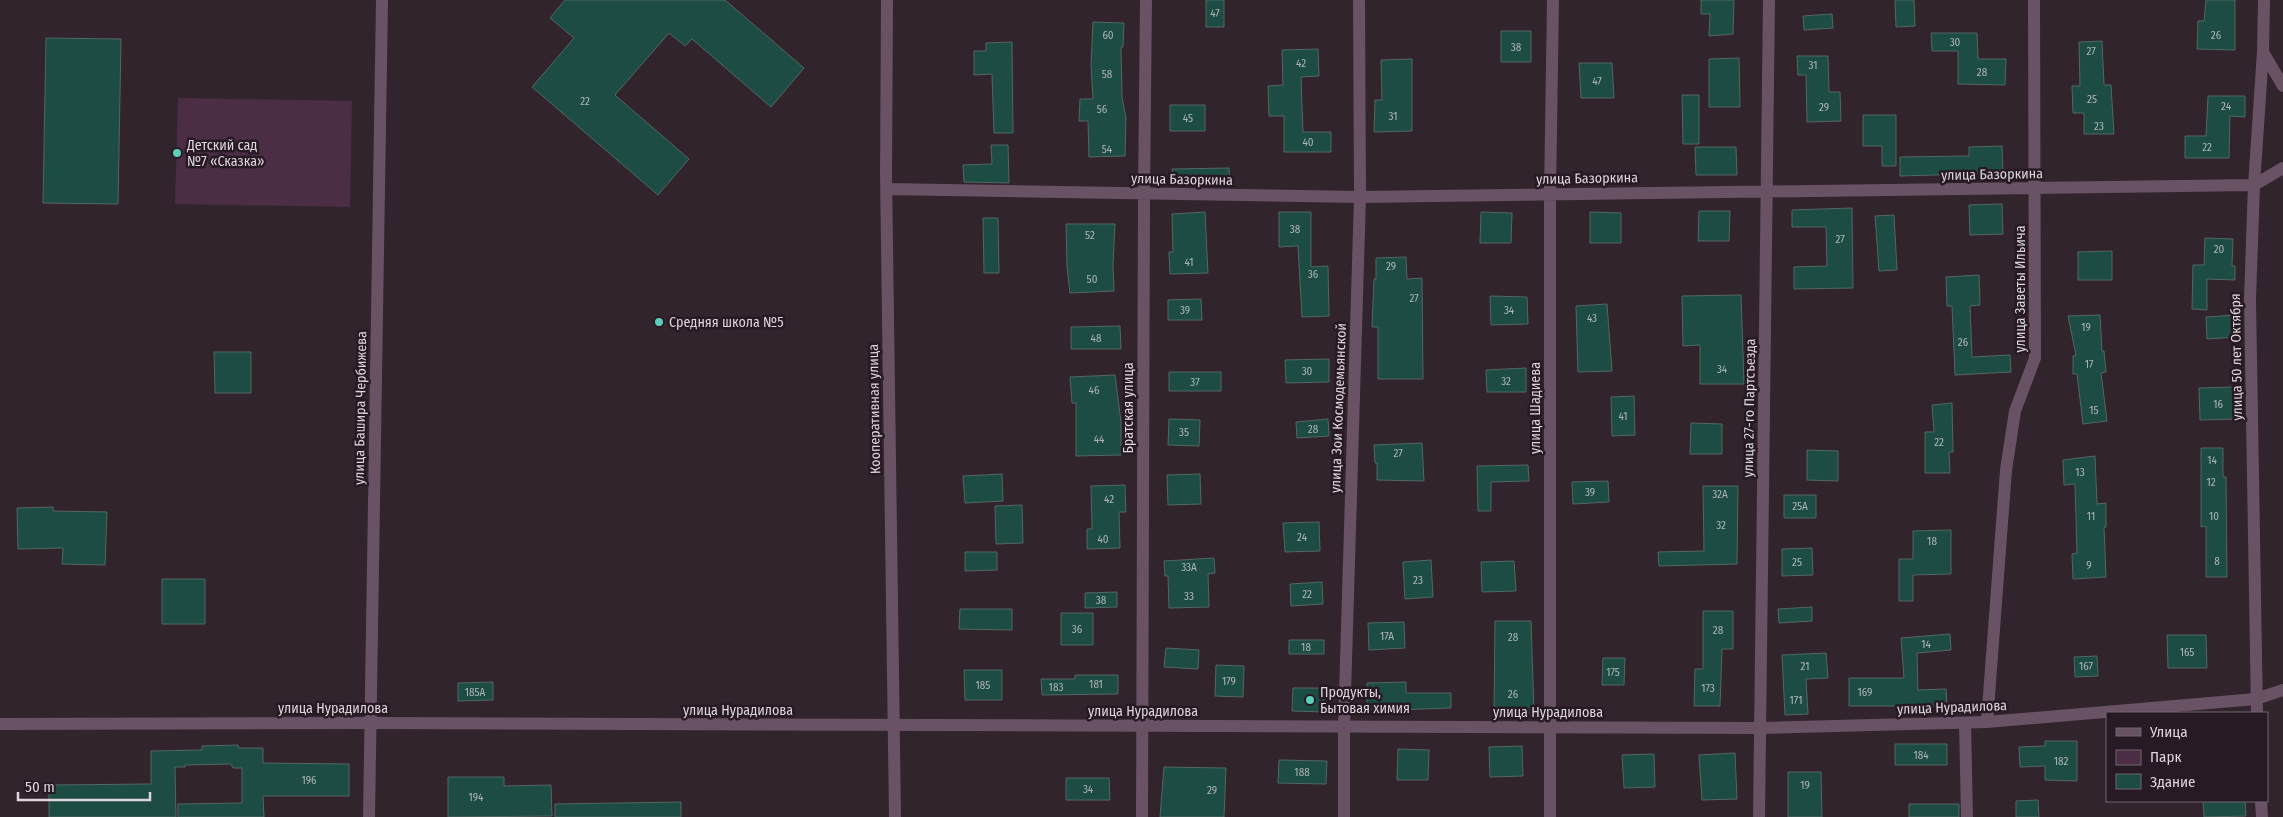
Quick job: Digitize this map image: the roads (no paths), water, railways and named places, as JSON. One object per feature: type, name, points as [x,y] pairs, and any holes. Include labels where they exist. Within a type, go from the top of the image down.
[{"type":"street","name":"улица Башира Чербижева","points":[[369,817],[382,0]]},
{"type":"street","name":"Кооперативная улица","points":[[887,0],[892,725],[895,817]]},
{"type":"street","name":"Братская улица","points":[[1142,817],[1146,0]]},
{"type":"street","name":"улица Зои Космодемьянской","points":[[1344,817],[1344,727],[1360,197],[1359,0]]},
{"type":"street","name":"улица Шадиева","points":[[1550,817],[1550,194],[1553,0]]},
{"type":"street","name":"улица 27-го Партсъезда","points":[[1758,817],[1768,192],[1768,0]]},
{"type":"street","name":"улица Заветы Ильича","points":[[1987,722],[2006,470],[2016,411],[2035,358],[2034,0]]},
{"type":"street","name":"улица 50 лет Октября","points":[[2257,712],[2250,299],[2264,0]]},
{"type":"street","points":[[2263,52],[2283,86]]},
{"type":"street","name":"улица Базоркина","points":[[887,189],[1360,197],[2036,189],[2254,185],[2283,168]]},
{"type":"street","name":"улица Нурадилова","points":[[0,724],[371,723],[1759,728],[1987,722],[2256,699],[2283,690]]},
{"type":"street","points":[[1965,723],[1967,817]]},
{"type":"street","points":[[2261,802],[2262,817]]},
{"type":"place","name":"Детский сад №7 «Сказка»","points":[[177,153]]},
{"type":"place","name":"Средняя школа №5","points":[[659,322]]},
{"type":"place","name":"Продукты, Бытовая химия","points":[[1310,700]]}]
